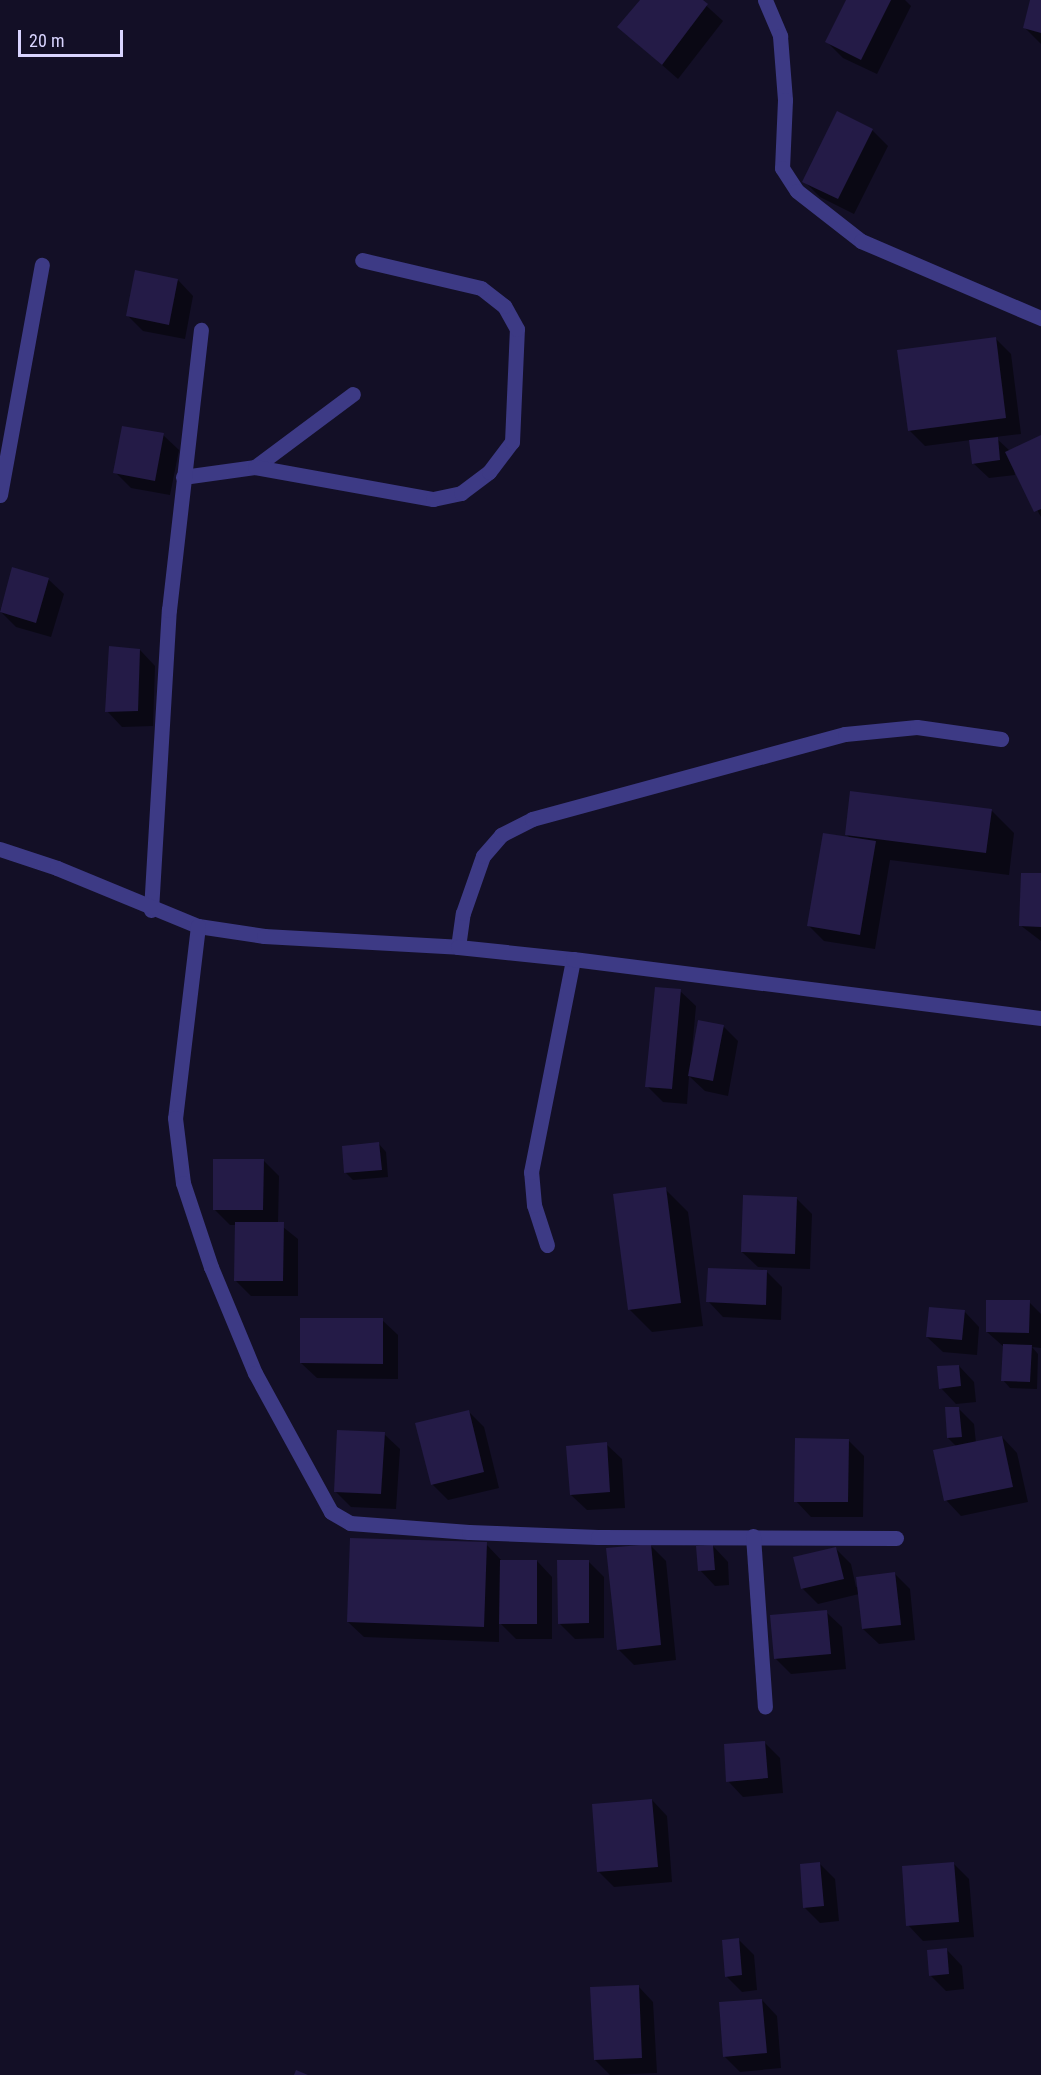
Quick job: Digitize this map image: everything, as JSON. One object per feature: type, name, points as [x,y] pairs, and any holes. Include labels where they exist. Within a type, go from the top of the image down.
[{"type":"street","points":[[765,0],[780,36],[785,100],[782,168],[797,191],[861,242],[1041,318]]},
{"type":"street","points":[[183,477],[255,467],[433,499],[461,493],[489,472],[512,442],[517,329],[504,306],[482,288],[362,260]]},
{"type":"street","points":[[0,495],[42,265]]},
{"type":"street","points":[[151,909],[169,610],[201,330]]},
{"type":"street","points":[[255,467],[352,394]]},
{"type":"street","points":[[458,947],[463,913],[483,856],[501,834],[532,819],[845,734],[916,727],[1001,740]]},
{"type":"street","points":[[0,849],[57,868],[151,909],[198,926],[264,936],[458,947],[573,958],[1041,1018]]},
{"type":"street","points":[[198,926],[175,1118],[183,1183],[211,1267],[255,1373],[331,1512],[350,1523],[470,1532],[896,1538]]},
{"type":"street","points":[[547,1245],[534,1205],[531,1172],[573,958]]},
{"type":"street","points":[[753,1536],[765,1707]]},
{"type":"building","points":[[640,0],[703,0],[708,4],[662,65],[617,27]]},
{"type":"building","points":[[846,0],[891,0],[861,60],[825,42]]},
{"type":"building","points":[[1030,0],[1041,0],[1041,33],[1023,28]]},
{"type":"building","points":[[837,111],[873,129],[838,199],[802,182]]},
{"type":"building","points":[[135,270],[178,279],[169,325],[126,316]]},
{"type":"building","points":[[996,337],[1006,418],[908,431],[897,350]]},
{"type":"building","points":[[122,426],[164,433],[155,481],[113,473]]},
{"type":"building","points":[[1041,435],[1041,509],[1034,512],[1005,452]]},
{"type":"building","points":[[998,437],[1000,460],[972,464],[969,440]]},
{"type":"building","points":[[12,567],[49,578],[36,623],[0,612]]},
{"type":"building","points":[[109,646],[140,649],[138,711],[105,712]]},
{"type":"building","points":[[850,791],[992,809],[986,853],[845,835]]},
{"type":"building","points":[[823,833],[876,841],[860,935],[807,926]]},
{"type":"building","points":[[1021,873],[1041,873],[1041,927],[1019,926]]},
{"type":"building","points":[[655,987],[681,989],[672,1089],[645,1087]]},
{"type":"building","points":[[698,1020],[724,1025],[713,1081],[688,1076]]},
{"type":"building","points":[[379,1142],[382,1170],[344,1173],[342,1146]]},
{"type":"building","points":[[213,1159],[264,1159],[263,1210],[213,1210]]},
{"type":"building","points":[[666,1187],[681,1303],[628,1310],[613,1194]]},
{"type":"building","points":[[743,1195],[797,1197],[795,1254],[741,1252]]},
{"type":"building","points":[[235,1222],[284,1222],[283,1281],[234,1281]]},
{"type":"building","points":[[708,1268],[767,1270],[766,1305],[706,1302]]},
{"type":"building","points":[[986,1300],[1030,1300],[1029,1333],[986,1332]]},
{"type":"building","points":[[929,1307],[965,1310],[962,1340],[926,1337]]},
{"type":"building","points":[[300,1318],[383,1318],[383,1364],[300,1363]]},
{"type":"building","points":[[1003,1344],[1032,1345],[1030,1382],[1001,1381]]},
{"type":"building","points":[[959,1365],[961,1386],[939,1389],[937,1366]]},
{"type":"building","points":[[945,1407],[959,1407],[962,1437],[947,1438]]},
{"type":"building","points":[[469,1410],[484,1472],[431,1485],[415,1423]]},
{"type":"building","points":[[337,1430],[385,1432],[381,1494],[334,1492]]},
{"type":"building","points":[[1002,1436],[1013,1487],[944,1501],[933,1450]]},
{"type":"building","points":[[795,1438],[849,1439],[848,1502],[794,1502]]},
{"type":"building","points":[[607,1442],[610,1492],[570,1495],[566,1446]]},
{"type":"building","points":[[350,1538],[487,1542],[484,1627],[347,1622]]},
{"type":"building","points":[[651,1544],[661,1645],[617,1650],[606,1548]]},
{"type":"building","points":[[713,1545],[715,1570],[698,1571],[696,1546]]},
{"type":"building","points":[[836,1547],[844,1579],[801,1589],[793,1557]]},
{"type":"building","points":[[500,1560],[537,1560],[537,1624],[499,1624]]},
{"type":"building","points":[[557,1560],[589,1560],[589,1623],[558,1624]]},
{"type":"building","points":[[895,1572],[901,1625],[862,1629],[856,1577]]},
{"type":"building","points":[[827,1610],[831,1654],[774,1659],[770,1615]]},
{"type":"building","points":[[765,1741],[768,1778],[726,1782],[724,1744]]},
{"type":"building","points":[[652,1799],[658,1867],[597,1872],[592,1804]]},
{"type":"building","points":[[820,1862],[824,1906],[803,1908],[800,1864]]},
{"type":"building","points":[[954,1862],[959,1922],[906,1926],[902,1866]]},
{"type":"building","points":[[739,1938],[742,1975],[725,1977],[722,1940]]},
{"type":"building","points":[[947,1948],[949,1974],[929,1976],[927,1950]]},
{"type":"building","points":[[639,1985],[642,2058],[594,2060],[590,1987]]},
{"type":"building","points":[[762,1999],[767,2053],[723,2057],[719,2002]]},
{"type":"building","points":[[296,2070],[308,2075],[294,2075]]}]
